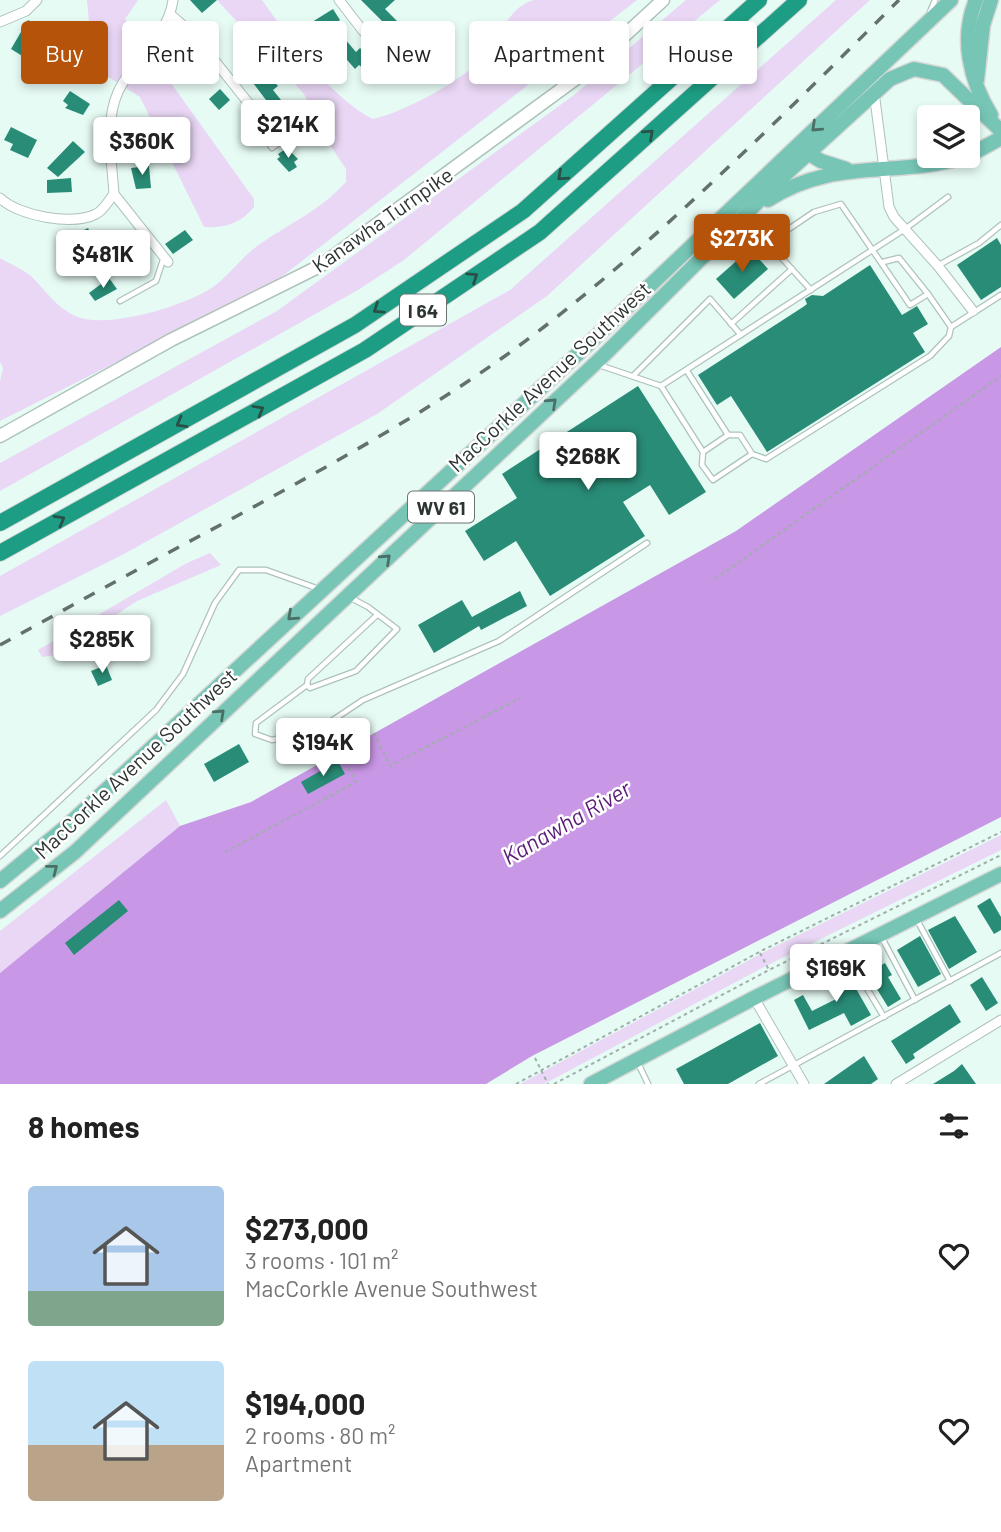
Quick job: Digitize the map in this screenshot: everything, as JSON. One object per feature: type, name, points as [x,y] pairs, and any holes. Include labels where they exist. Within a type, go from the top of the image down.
[{"type":"highway","name":"I 64","points":[[0,523],[355,325],[523,211],[759,0]]},
{"type":"highway","name":"I 64","points":[[0,553],[365,349],[540,232],[799,0]]},
{"type":"main road","name":"Kanawha Turnpike","points":[[0,436],[171,340],[320,266],[585,72],[663,0]]},
{"type":"main road","points":[[870,86],[951,0]]},
{"type":"main road","points":[[980,147],[1000,133],[973,87],[969,62],[968,42],[987,1]]},
{"type":"main road","points":[[870,86],[898,74],[922,69],[973,87]]},
{"type":"main road","name":"MacCorkle Avenue Southwest","points":[[0,881],[68,825],[321,589],[870,86]]},
{"type":"main road","points":[[802,150],[828,164],[851,170]]},
{"type":"main road","name":"MacCorkle Avenue Southwest","points":[[0,911],[75,852],[595,364],[733,226],[802,150]]},
{"type":"main road","points":[[733,226],[780,192],[808,179],[851,170],[917,163]]},
{"type":"main road","points":[[591,1084],[845,951],[1001,874]]},
{"type":"street","points":[[0,22],[26,11],[37,0]]},
{"type":"street","points":[[166,259],[114,194],[109,131],[118,93],[171,15],[173,0]]},
{"type":"street","points":[[340,0],[361,28]]},
{"type":"street","points":[[171,15],[195,36],[262,120]]},
{"type":"street","points":[[870,86],[889,207],[973,311]]},
{"type":"street","points":[[0,198],[6,205],[36,214],[80,220],[99,213],[114,194]]},
{"type":"street","points":[[754,998],[804,1084]]},
{"type":"street","points":[[896,1084],[1001,1020]]},
{"type":"lane","points":[[925,25],[935,0]]},
{"type":"lane","points":[[262,120],[263,135],[272,148],[282,141]]},
{"type":"lane","points":[[661,386],[905,229],[948,197]]},
{"type":"lane","points":[[811,290],[768,243],[814,212],[841,204],[874,248],[910,304],[928,294]]},
{"type":"lane","points":[[938,266],[979,243],[1001,225]]},
{"type":"lane","points":[[883,262],[899,258],[951,327]]},
{"type":"lane","points":[[120,301],[156,281],[166,259]]},
{"type":"lane","points":[[731,324],[792,269]]},
{"type":"lane","points":[[703,452],[728,435],[740,435],[752,454],[765,459],[930,356],[949,336],[951,327],[1001,295]]},
{"type":"lane","points":[[634,376],[710,299],[741,335]]},
{"type":"lane","points":[[582,351],[595,364],[661,386],[703,452],[702,465],[713,480],[752,454]]},
{"type":"lane","points":[[687,370],[728,435]]},
{"type":"lane","points":[[377,615],[308,678],[307,685],[256,723],[255,734],[272,740],[318,730],[363,700],[499,640],[647,543]]},
{"type":"lane","points":[[0,856],[156,710],[183,674],[215,603],[239,570],[266,570],[346,596],[397,629],[356,671],[316,687],[310,688],[307,685]]},
{"type":"lane","points":[[335,720],[340,752]]},
{"type":"lane","points":[[915,916],[950,981]]},
{"type":"lane","points":[[880,934],[915,1000]]},
{"type":"lane","points":[[845,951],[884,1017]]},
{"type":"lane","points":[[759,1084],[1001,953]]},
{"type":"lane","points":[[636,1060],[647,1084]]},
{"type":"path","points":[[715,579],[1001,376]]},
{"type":"path","points":[[374,733],[390,766],[520,698]]},
{"type":"path","points":[[225,852],[356,782],[340,752]]},
{"type":"path","points":[[516,1084],[760,952],[1001,832]]},
{"type":"path","points":[[554,1084],[769,970],[1001,855]]},
{"type":"path","points":[[760,952],[769,970]]},
{"type":"path","points":[[535,1058],[548,1084]]},
{"type":"shaded area","points":[[87,0],[138,0],[125,19],[126,21],[122,21],[122,84],[172,84],[254,199],[254,207],[238,221],[225,226],[204,227],[140,97],[108,77],[108,21],[89,21]]},
{"type":"shaded area","points":[[217,0],[262,0],[277,21],[236,21]]},
{"type":"shaded area","points":[[534,0],[637,0],[610,21],[507,21],[517,9]]},
{"type":"shaded area","points":[[686,0],[720,0],[694,21],[661,21]]},
{"type":"shaded area","points":[[836,0],[870,0],[547,296],[377,414],[122,555],[0,616],[0,576],[510,290],[742,84],[757,84],[757,70]]},
{"type":"shaded area","points":[[643,36],[643,63],[629,75],[629,48]]},
{"type":"shaded area","points":[[469,70],[469,84],[529,84],[275,282],[0,421],[0,381],[3,368],[0,362],[0,258],[32,277],[68,312],[89,320],[146,314],[184,302],[213,287],[254,249],[316,208],[346,182],[346,169],[322,133],[304,94],[295,84],[328,84],[341,97],[373,119],[400,110],[449,84],[455,84],[455,80]]},
{"type":"shaded area","points":[[587,84],[618,84],[404,260],[358,290],[0,491],[0,463],[277,311]]},
{"type":"shaded area","points":[[210,553],[221,565],[137,601],[55,655],[42,657],[38,650],[187,563]]},
{"type":"shaded area","points":[[166,800],[180,826],[0,973],[0,931]]},
{"type":"shaded area","points":[[1001,835],[1001,850],[766,966],[544,1084],[520,1084],[764,952]]},
{"type":"water","name":"Kanawha River","points":[[1001,347],[1001,817],[532,1056],[486,1084],[0,1084],[0,973],[180,826],[251,802],[736,531]]},
{"type":"building","points":[[190,0],[217,0],[202,13]]},
{"type":"building","points":[[361,0],[395,0],[385,9],[397,21],[382,21]]},
{"type":"building","points":[[333,9],[340,20],[339,21],[314,21]]},
{"type":"building","points":[[21,32],[21,55],[11,49]]},
{"type":"building","points":[[347,41],[356,52],[361,49],[361,66],[359,65],[355,69],[347,60]]},
{"type":"building","points":[[254,84],[278,86],[273,90],[289,110],[279,117]]},
{"type":"building","points":[[220,89],[230,100],[219,110],[209,99]]},
{"type":"building","points":[[70,91],[90,104],[83,115],[65,108],[68,105],[63,101]]},
{"type":"building","points":[[11,127],[37,140],[28,158],[10,150],[13,144],[4,140]]},
{"type":"building","points":[[73,141],[85,152],[58,177],[47,168]]},
{"type":"building","points":[[287,148],[298,159],[294,162],[297,167],[289,172],[277,159],[280,157],[278,154]]},
{"type":"building","points":[[149,166],[151,188],[136,189],[131,168]]},
{"type":"building","points":[[71,178],[72,192],[47,193],[47,180]]},
{"type":"building","points":[[88,228],[96,245],[84,251],[76,234]]},
{"type":"building","points":[[185,230],[193,240],[173,254],[165,244]]},
{"type":"building","points":[[997,238],[1001,245],[1001,287],[981,300],[957,265]]},
{"type":"building","points":[[136,245],[144,255],[125,268],[118,258]]},
{"type":"building","points":[[750,249],[768,269],[734,299],[716,279]]},
{"type":"building","points":[[870,265],[902,315],[917,306],[928,324],[913,333],[925,352],[767,452],[731,396],[717,405],[698,375],[803,307],[807,304],[805,299],[812,295],[823,296]]},
{"type":"building","points":[[109,278],[117,289],[95,301],[89,293]]},
{"type":"building","points":[[638,386],[706,492],[669,515],[650,485],[623,502],[645,536],[550,596],[516,541],[484,561],[465,531],[517,498],[502,474]]},
{"type":"building","points":[[520,591],[527,606],[481,630],[479,626],[434,653],[418,625],[462,600],[472,617]]},
{"type":"building","points":[[106,665],[112,680],[98,686],[91,671]]},
{"type":"building","points":[[239,744],[249,762],[214,782],[204,764]]},
{"type":"building","points":[[338,761],[345,774],[308,794],[301,782]]},
{"type":"building","points":[[990,898],[1001,917],[1001,930],[994,934],[977,906]]},
{"type":"building","points":[[119,900],[128,911],[74,955],[65,943]]},
{"type":"building","points":[[955,916],[977,952],[949,969],[928,930]]},
{"type":"building","points":[[920,936],[941,974],[918,987],[897,950]]},
{"type":"building","points":[[885,963],[892,975],[888,977],[901,999],[888,1007],[867,973]]},
{"type":"building","points":[[846,971],[871,1015],[851,1026],[844,1013],[809,1030],[794,1000],[803,995],[812,1011],[836,999],[826,983]]},
{"type":"building","points":[[982,977],[998,1003],[986,1011],[970,985]]},
{"type":"building","points":[[950,1004],[961,1022],[913,1054],[915,1058],[906,1064],[891,1041]]},
{"type":"building","points":[[760,1023],[778,1056],[728,1084],[684,1084],[676,1069]]},
{"type":"building","points":[[864,1056],[878,1079],[871,1084],[824,1084]]},
{"type":"building","points":[[962,1064],[976,1084],[933,1084],[954,1071]]},
{"type":"railway","points":[[0,645],[368,443],[505,356],[557,317],[659,231],[757,140],[899,0]]}]
